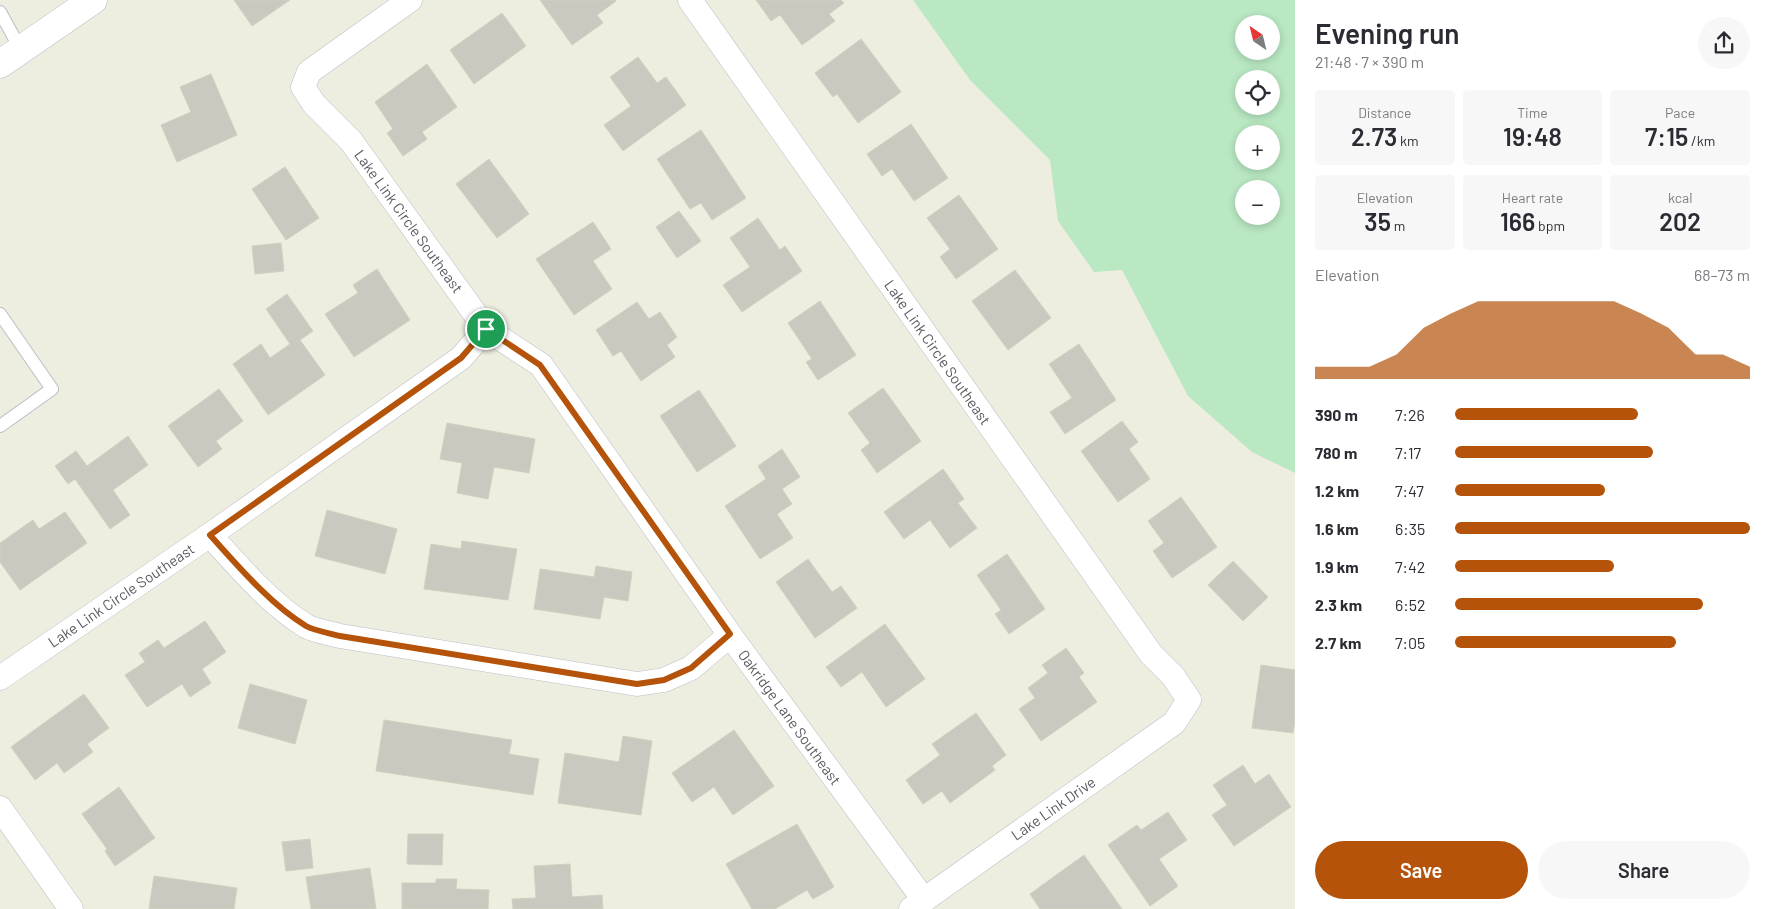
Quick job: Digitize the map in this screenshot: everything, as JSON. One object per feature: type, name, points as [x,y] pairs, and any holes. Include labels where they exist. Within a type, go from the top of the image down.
[{"type":"main road","points":[[11,57],[93,0]]},
{"type":"street","name":"Lake Link Circle Southeast","points":[[0,678],[210,535],[461,358],[486,329],[351,141],[314,104],[303,87],[309,72],[410,0]]},
{"type":"street","name":"Lake Link Circle Southeast","points":[[690,0],[1151,654],[1173,676],[1189,700]]},
{"type":"street","name":"Oakridge Lane Southeast","points":[[486,329],[540,365],[730,634],[917,904]]},
{"type":"street","points":[[210,535],[237,565],[280,606],[308,627],[340,636],[637,684],[664,680],[691,668],[730,634]]},
{"type":"street","name":"Lake Link Drive","points":[[917,904],[1174,722],[1189,700]]},
{"type":"street","points":[[0,808],[71,909]]},
{"type":"lane","points":[[0,12],[11,57]]},
{"type":"lane","points":[[0,314],[52,389],[0,426]]},
{"type":"green space","points":[[913,0],[1295,0],[1295,473],[1252,452],[1188,396],[1122,270],[1094,272],[1058,221],[1050,160],[970,80]]},
{"type":"building","points":[[234,0],[290,0],[252,26]]},
{"type":"building","points":[[540,0],[616,1],[597,15],[603,23],[572,45]]},
{"type":"building","points":[[756,0],[841,0],[844,3],[829,14],[835,21],[802,45],[780,15],[771,21]]},
{"type":"building","points":[[502,13],[526,46],[474,84],[450,50]]},
{"type":"building","points":[[861,39],[901,92],[858,123],[837,94],[833,97],[815,73]]},
{"type":"building","points":[[638,57],[657,83],[666,77],[686,105],[623,151],[604,125],[631,106],[610,77]]},
{"type":"building","points":[[427,64],[457,107],[422,132],[427,139],[403,156],[387,133],[393,129],[375,102]]},
{"type":"building","points":[[211,74],[237,135],[177,162],[161,125],[191,112],[180,87]]},
{"type":"building","points":[[911,124],[948,178],[914,201],[892,169],[882,176],[867,154]]},
{"type":"building","points":[[701,130],[746,198],[712,220],[701,203],[690,209],[657,159]]},
{"type":"building","points":[[489,159],[529,214],[497,238],[456,184]]},
{"type":"building","points":[[285,167],[319,218],[286,240],[252,189]]},
{"type":"building","points":[[959,195],[998,249],[956,279],[940,257],[950,249],[927,218]]},
{"type":"building","points":[[679,211],[701,241],[677,258],[656,227]]},
{"type":"building","points":[[758,218],[780,250],[785,246],[802,271],[742,312],[723,285],[750,267],[730,238]]},
{"type":"building","points":[[593,222],[611,249],[593,261],[612,289],[574,315],[536,259]]},
{"type":"building","points":[[281,243],[284,271],[255,274],[252,246]]},
{"type":"building","points":[[377,269],[410,320],[354,357],[325,314],[358,293],[353,285]]},
{"type":"building","points":[[1015,270],[1051,318],[1008,350],[972,301]]},
{"type":"building","points":[[287,294],[313,331],[300,340],[325,375],[268,415],[233,364],[261,344],[270,358],[290,344],[266,309]]},
{"type":"building","points":[[820,301],[856,355],[818,380],[806,362],[812,359],[788,323]]},
{"type":"building","points":[[637,302],[649,319],[660,312],[677,337],[667,345],[675,357],[641,381],[621,351],[613,356],[596,330]]},
{"type":"building","points":[[1079,344],[1116,400],[1065,434],[1050,412],[1072,398],[1049,364]]},
{"type":"building","points":[[883,388],[921,441],[877,473],[861,450],[870,443],[848,413]]},
{"type":"building","points":[[219,389],[243,421],[216,441],[222,449],[198,467],[168,426]]},
{"type":"building","points":[[699,390],[736,446],[697,472],[660,416]]},
{"type":"building","points":[[1122,421],[1138,442],[1129,449],[1150,479],[1118,502],[1081,451]]},
{"type":"building","points":[[447,423],[535,439],[529,473],[494,467],[488,499],[457,493],[462,463],[440,459]]},
{"type":"building","points":[[128,436],[148,465],[113,490],[130,515],[110,529],[75,479],[68,484],[55,466],[76,451],[87,466]]},
{"type":"building","points":[[782,449],[800,477],[782,489],[792,504],[777,514],[793,538],[760,559],[725,506],[766,479],[758,466]]},
{"type":"building","points":[[943,469],[964,499],[958,503],[977,528],[950,548],[930,520],[904,539],[884,512]]},
{"type":"building","points":[[1181,497],[1217,547],[1172,578],[1153,551],[1164,543],[1148,521]]},
{"type":"building","points":[[327,510],[397,529],[385,574],[315,556]]},
{"type":"building","points":[[65,512],[87,543],[20,590],[0,562],[0,543],[33,520],[39,529]]},
{"type":"building","points":[[462,541],[517,549],[508,600],[424,589],[431,544],[461,549]]},
{"type":"building","points":[[1007,554],[1045,609],[1009,634],[995,614],[1001,610],[977,575]]},
{"type":"building","points":[[808,559],[832,592],[841,586],[857,608],[815,638],[776,582]]},
{"type":"building","points":[[1233,561],[1268,597],[1243,621],[1208,585]]},
{"type":"building","points":[[596,566],[632,572],[628,601],[604,597],[600,619],[534,609],[540,569],[594,577]]},
{"type":"building","points":[[205,621],[226,652],[202,669],[211,683],[190,697],[182,684],[147,707],[125,675],[145,662],[139,653],[158,640],[164,648]]},
{"type":"building","points":[[885,624],[925,679],[886,707],[862,672],[841,687],[826,667]]},
{"type":"building","points":[[1066,648],[1084,673],[1079,677],[1097,702],[1041,741],[1019,709],[1035,698],[1028,688],[1048,673],[1042,665]]},
{"type":"building","points":[[1261,665],[1295,670],[1295,720],[1293,733],[1252,728]]},
{"type":"building","points":[[250,684],[307,700],[295,744],[238,728]]},
{"type":"building","points":[[84,694],[109,728],[87,744],[93,752],[64,773],[57,763],[35,780],[11,747]]},
{"type":"building","points":[[976,713],[1006,755],[992,766],[995,770],[950,803],[942,791],[923,804],[906,780],[940,755],[932,744]]},
{"type":"building","points":[[384,720],[512,740],[509,754],[539,759],[533,795],[376,771]]},
{"type":"building","points":[[734,730],[774,786],[733,815],[714,787],[692,802],[672,773]]},
{"type":"building","points":[[623,736],[652,741],[641,815],[558,803],[565,753],[619,762]]},
{"type":"building","points":[[1243,765],[1255,784],[1269,774],[1291,807],[1234,846],[1212,815],[1227,805],[1213,785]]},
{"type":"building","points":[[119,787],[155,838],[115,866],[105,851],[107,849],[82,814]]},
{"type":"building","points":[[1168,812],[1187,840],[1159,859],[1178,886],[1150,906],[1108,845],[1137,825],[1141,830]]},
{"type":"building","points":[[797,824],[834,887],[813,899],[807,890],[775,909],[752,909],[726,864]]},
{"type":"building","points":[[408,834],[443,834],[442,865],[407,864]]},
{"type":"building","points":[[310,839],[313,868],[286,871],[282,842]]},
{"type":"building","points":[[1084,855],[1122,909],[1040,909],[1030,894]]},
{"type":"building","points":[[570,864],[572,897],[602,895],[603,909],[513,909],[512,899],[536,898],[534,866]]},
{"type":"building","points":[[370,868],[376,909],[311,909],[306,877]]},
{"type":"building","points":[[154,876],[237,888],[234,909],[149,909]]},
{"type":"building","points":[[436,879],[457,879],[456,889],[489,890],[488,909],[402,909],[402,883],[436,883]]},
{"type":"route","points":[[486,329],[540,365],[730,634],[691,668],[664,680],[637,684],[340,636],[308,627],[280,606],[237,565],[210,535],[461,358],[486,329]]}]
